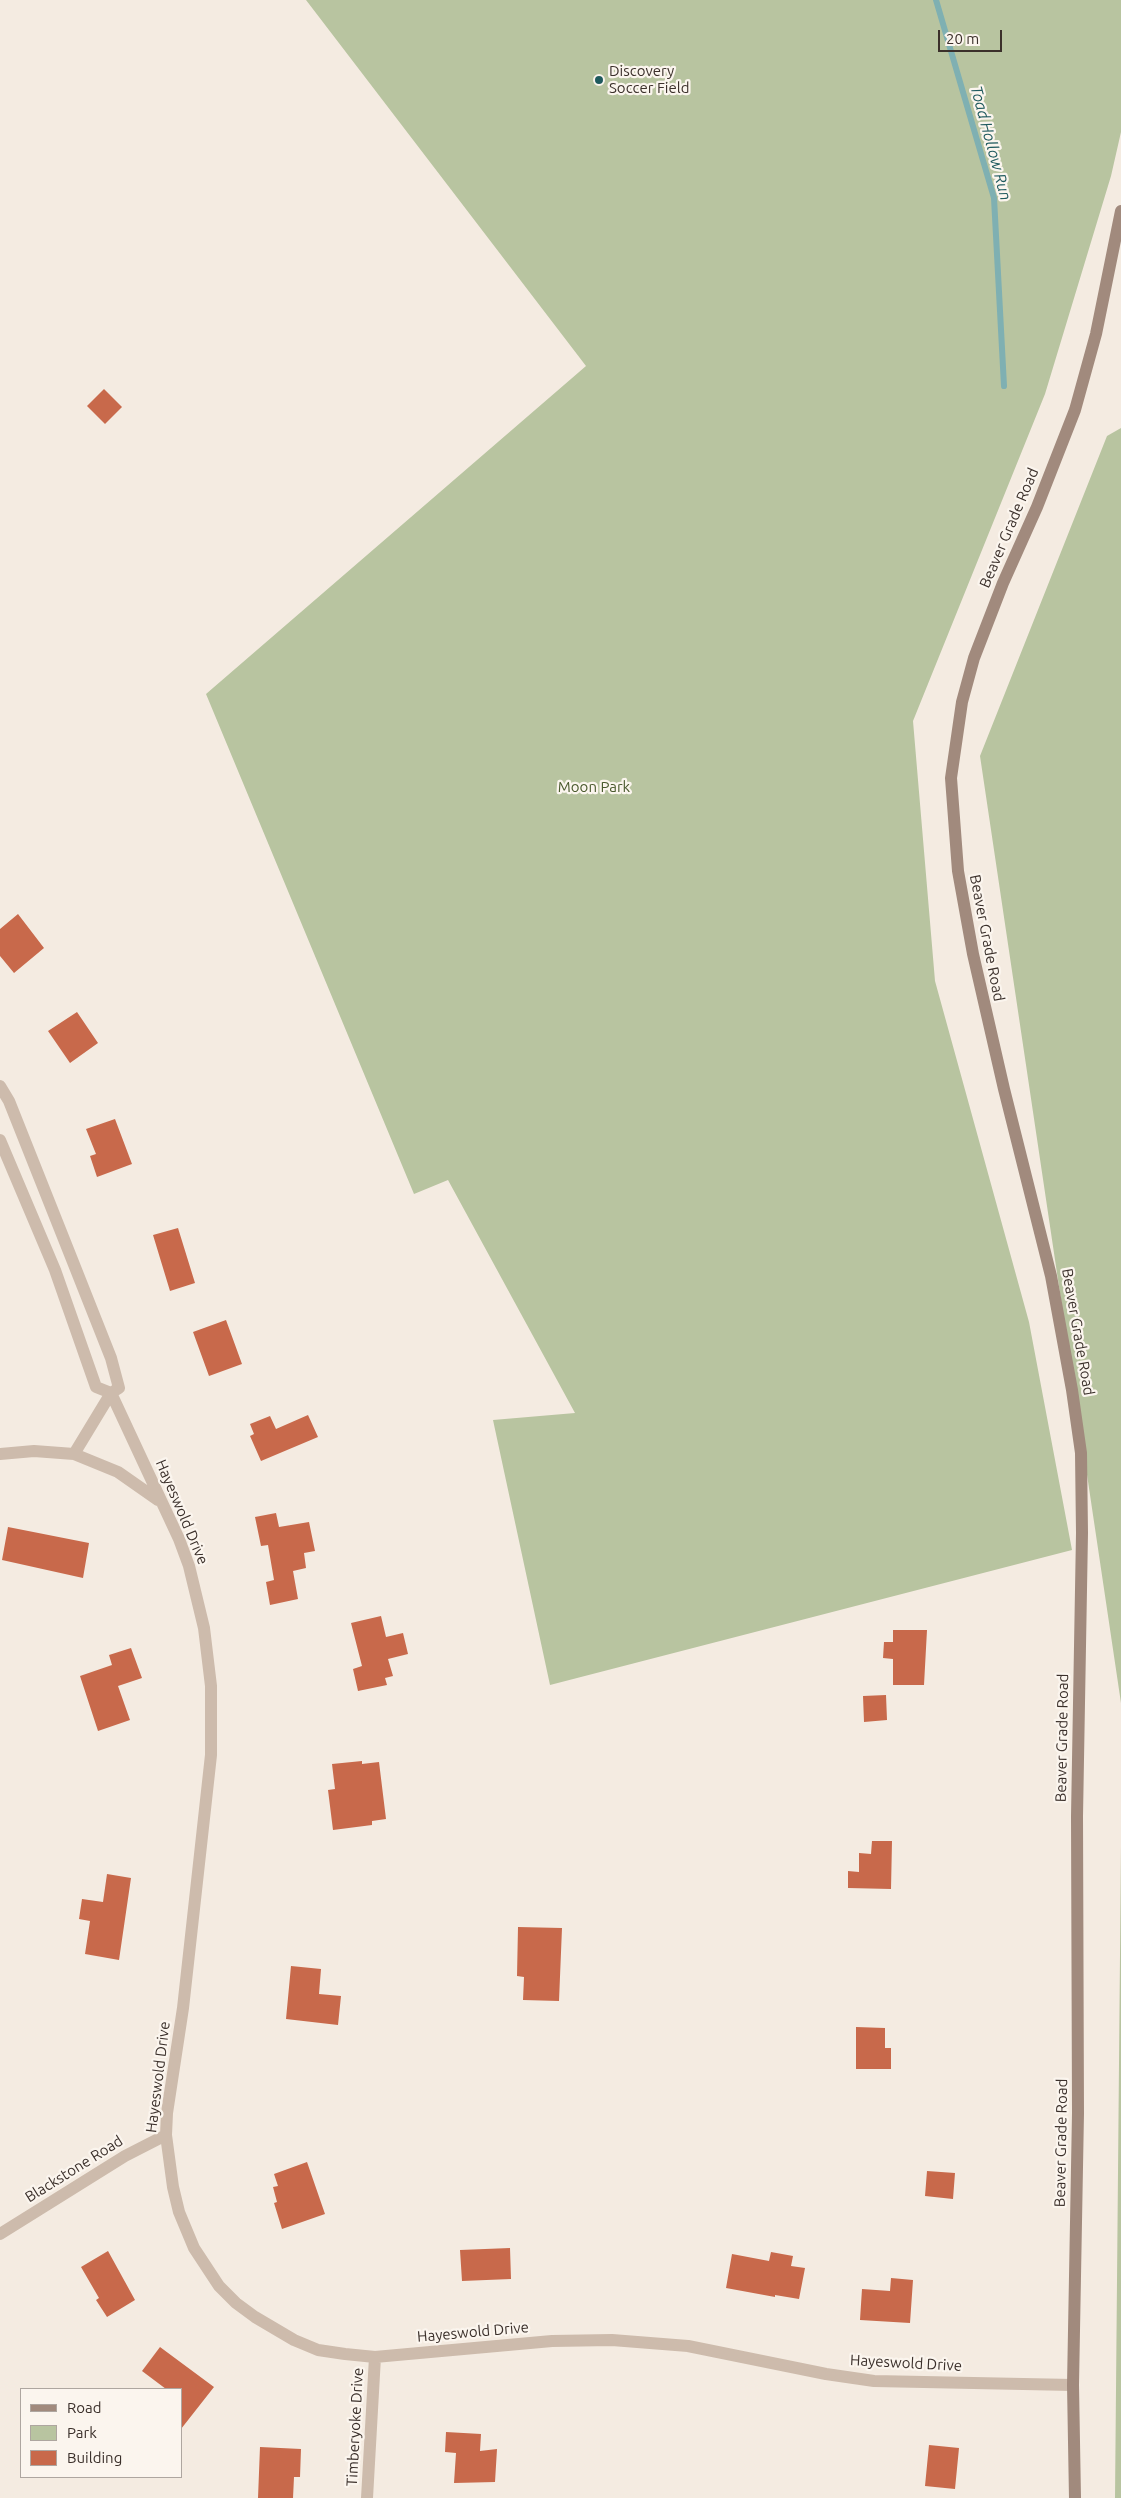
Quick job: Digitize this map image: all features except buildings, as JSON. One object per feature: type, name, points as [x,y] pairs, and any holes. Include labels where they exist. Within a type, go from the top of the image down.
[{"type":"main road","name":"Beaver Grade Road","points":[[1075,2498],[1072,2385],[1078,2112],[1077,1816],[1082,1533],[1081,1453],[1052,1276],[991,1037],[971,945],[958,871],[951,778],[962,702],[974,658],[1002,583],[1037,507],[1075,410],[1097,327],[1121,210]]},
{"type":"street","points":[[0,1086],[9,1101],[111,1358],[119,1388],[111,1393],[74,1454]]},
{"type":"street","name":"Hayeswold Drive","points":[[0,1140],[55,1270],[96,1387],[111,1393],[179,1539],[198,1599],[209,1659],[212,1722],[183,2008],[167,2113],[166,2135],[173,2187],[179,2212],[194,2248],[219,2286],[236,2303],[255,2317],[294,2340],[318,2350],[375,2357],[552,2341],[612,2340],[688,2346],[826,2374],[874,2380],[1072,2385]]},
{"type":"street","points":[[0,1454],[34,1451],[74,1454],[118,1472],[141,1486],[162,1503]]},
{"type":"street","name":"Blackstone Road","points":[[0,2234],[118,2160],[166,2135]]},
{"type":"street","name":"Timberyoke Drive","points":[[367,2498],[375,2357]]},
{"type":"green space","name":"Moon Park","points":[[306,0],[1121,0],[1121,132],[1111,176],[1045,394],[913,721],[935,981],[1029,1322],[1072,1550],[550,1685],[493,1420],[575,1413],[448,1180],[414,1194],[206,694],[586,366]]},
{"type":"green space","points":[[1121,428],[1121,1703],[980,756],[1107,436]]},
{"type":"green space","points":[[1121,1846],[1121,2498],[1115,2498]]},
{"type":"waterway","name":"Toad Hollow Run","points":[[936,0],[994,198],[1004,386]]},
{"type":"place","name":"Discovery Soccer Field","points":[[599,80]]}]
